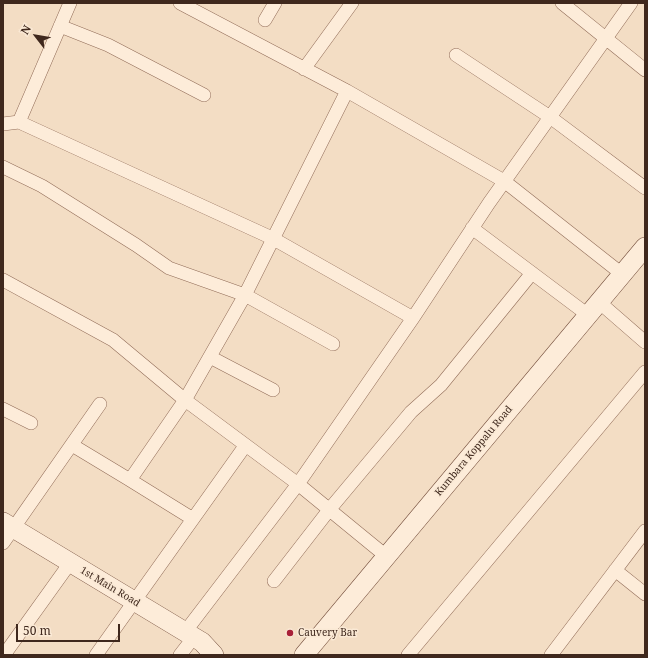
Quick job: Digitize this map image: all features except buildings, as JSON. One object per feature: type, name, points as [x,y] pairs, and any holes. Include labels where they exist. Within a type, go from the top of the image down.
[{"type":"street","points":[[19,122],[70,3]]},
{"type":"street","points":[[180,3],[347,91],[504,181],[622,274]]},
{"type":"street","points":[[265,20],[275,3]]},
{"type":"street","points":[[304,68],[352,3]]},
{"type":"street","points":[[562,3],[645,70]]},
{"type":"street","points":[[180,655],[190,634],[298,484],[413,318],[504,181],[631,3]]},
{"type":"street","points":[[60,26],[108,45],[204,96]]},
{"type":"street","points":[[456,55],[550,117],[645,188]]},
{"type":"street","points":[[130,480],[185,400],[245,295],[272,238],[347,91]]},
{"type":"street","points":[[3,124],[19,122],[272,238],[413,318]]},
{"type":"street","points":[[3,167],[42,186],[136,245],[169,268],[245,295],[333,344]]},
{"type":"street","points":[[472,228],[532,273],[593,308],[645,342]]},
{"type":"street","name":"Kumbara Koppalu Road","points":[[304,655],[645,247]]},
{"type":"street","points":[[274,581],[329,510],[411,412],[441,385],[532,273]]},
{"type":"street","points":[[3,280],[113,340],[185,400],[298,484],[386,556]]},
{"type":"street","points":[[210,356],[273,390]]},
{"type":"street","points":[[408,655],[645,372]]},
{"type":"street","points":[[6,531],[72,444],[100,404]]},
{"type":"street","points":[[3,409],[31,424]]},
{"type":"street","points":[[72,444],[193,519]]},
{"type":"street","points":[[96,655],[245,446]]},
{"type":"street","name":"1st Main Road","points":[[6,531],[70,563],[190,634],[202,642],[214,655]]},
{"type":"street","points":[[551,655],[645,531]]},
{"type":"street","points":[[4,655],[70,563]]},
{"type":"street","points":[[615,570],[645,594]]},
{"type":"place","name":"Cauvery Bar","points":[[290,633]]}]
